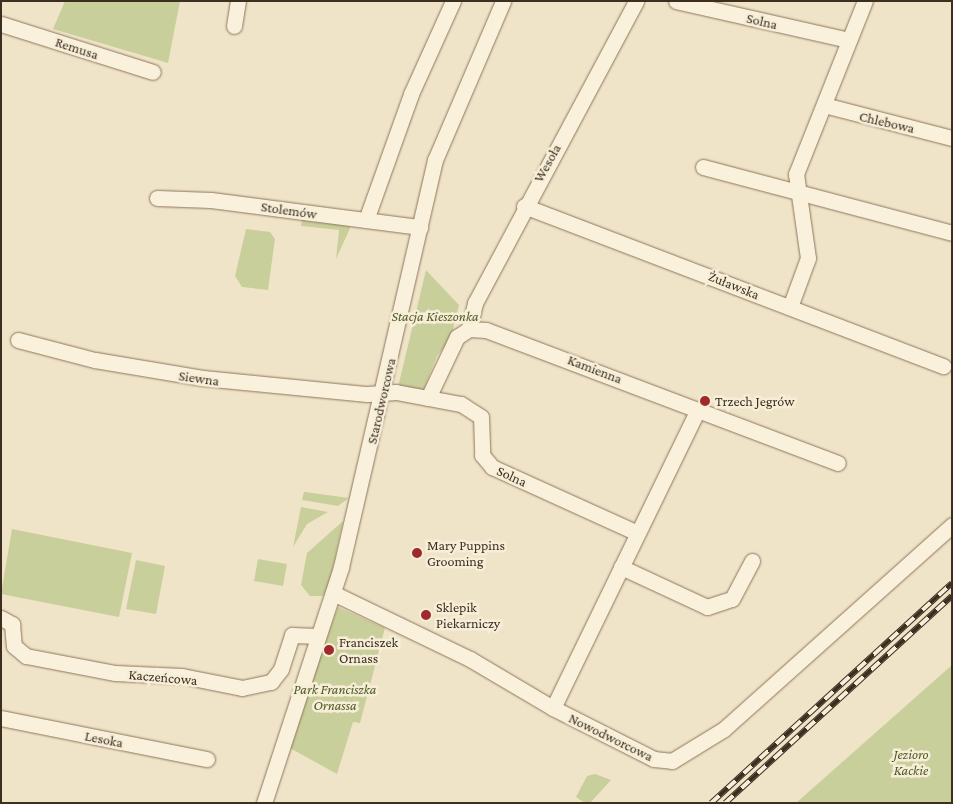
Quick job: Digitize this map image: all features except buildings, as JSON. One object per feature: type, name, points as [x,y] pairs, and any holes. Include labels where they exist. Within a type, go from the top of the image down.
[{"type":"street","points":[[234,26],[238,1]]},
{"type":"street","points":[[366,220],[411,94],[453,1]]},
{"type":"street","name":"Starodworcowa","points":[[264,803],[333,593],[383,393],[420,227],[441,144],[503,1]]},
{"type":"street","name":"Wesoła","points":[[469,329],[475,303],[524,206],[636,1]]},
{"type":"street","name":"Solna","points":[[676,1],[849,40]]},
{"type":"street","points":[[790,307],[808,258],[796,190],[796,174],[865,1]]},
{"type":"street","name":"Remusa","points":[[1,24],[153,72]]},
{"type":"street","name":"Chlebowa","points":[[824,104],[952,138]]},
{"type":"street","points":[[703,167],[796,190],[952,233]]},
{"type":"street","name":"Stolemów","points":[[157,198],[212,200],[420,227]]},
{"type":"street","name":"Żuławska","points":[[524,206],[944,366]]},
{"type":"street","points":[[383,393],[428,398],[445,354],[469,329]]},
{"type":"street","name":"Kamienna","points":[[469,329],[500,333],[838,463]]},
{"type":"street","name":"Siewna","points":[[18,340],[95,360],[203,378],[383,393]]},
{"type":"street","name":"Solna","points":[[428,398],[461,404],[477,413],[484,425],[482,455],[492,467],[636,532]]},
{"type":"street","points":[[553,708],[636,532],[698,409]]},
{"type":"street","name":"Nowodworcowa","points":[[333,593],[470,658],[553,708],[654,759],[672,761],[724,730],[952,525]]},
{"type":"street","points":[[621,567],[707,607],[732,598],[752,561]]},
{"type":"street","name":"Kaczeńcowa","points":[[1,618],[12,624],[14,646],[26,656],[115,673],[182,676],[242,688],[271,682],[281,669],[292,635],[318,636]]},
{"type":"street","name":"Lesoka","points":[[1,718],[207,759]]},
{"type":"green space","points":[[65,1],[180,1],[168,63],[53,29]]},
{"type":"green space","points":[[302,219],[351,226],[336,259],[339,230],[301,226]]},
{"type":"green space","points":[[246,229],[270,232],[275,239],[268,290],[242,287],[235,276]]},
{"type":"green space","name":"Stacja Kieszonka","points":[[426,270],[459,305],[453,329],[458,331],[437,356],[423,392],[398,387]]},
{"type":"green space","points":[[304,492],[349,498],[338,506],[302,500]]},
{"type":"green space","points":[[301,507],[328,512],[307,524],[293,547]]},
{"type":"green space","points":[[343,521],[328,590],[323,596],[310,596],[301,585],[307,553]]},
{"type":"green space","points":[[12,529],[132,553],[119,617],[1,594]]},
{"type":"green space","points":[[258,559],[287,564],[283,586],[254,581]]},
{"type":"green space","points":[[136,560],[165,566],[156,614],[126,609]]},
{"type":"green space","name":"Park Franciszka Ornassa","points":[[338,607],[385,628],[360,723],[353,722],[337,774],[288,747]]},
{"type":"green space","name":"Jezioro Kackie","points":[[952,665],[952,803],[796,803]]},
{"type":"green space","points":[[595,774],[611,780],[590,803],[585,803],[576,797],[587,776]]},
{"type":"railway","points":[[711,803],[952,583]]},
{"type":"railway","points":[[725,803],[952,596]]},
{"type":"place","name":"Trzech Jegrów","points":[[705,401]]},
{"type":"place","name":"Mary Puppins Grooming","points":[[417,553]]},
{"type":"place","name":"Sklepik Piekarniczy","points":[[426,615]]},
{"type":"place","name":"Franciszek Ornass","points":[[329,650]]}]
